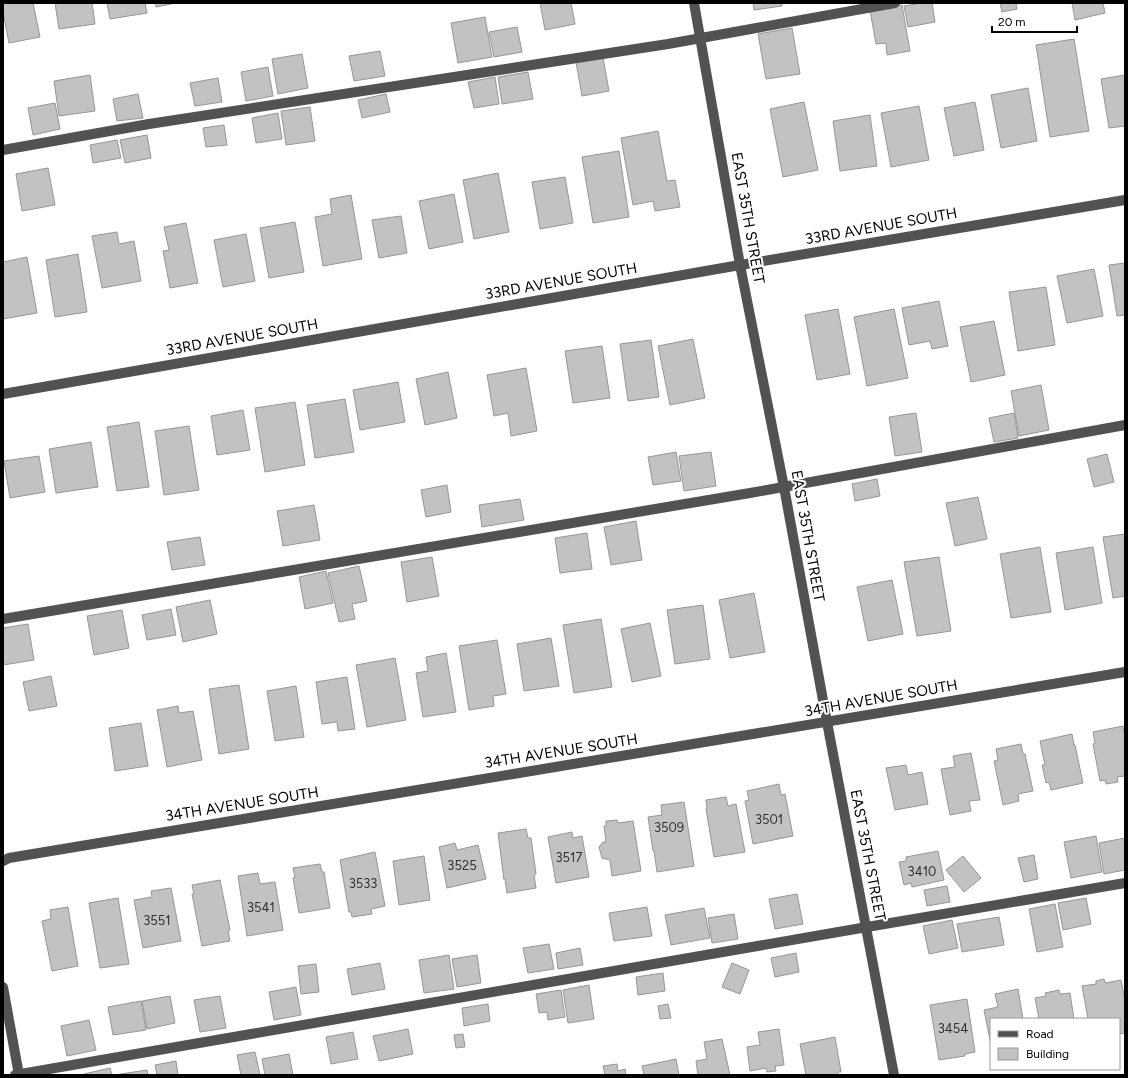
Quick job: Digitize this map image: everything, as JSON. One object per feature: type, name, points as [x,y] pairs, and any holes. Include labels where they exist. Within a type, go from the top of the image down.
[{"type":"street","name":"EAST 35TH STREET","points":[[694,3],[740,264],[784,487],[894,1075]]},
{"type":"street","points":[[3,150],[157,123],[668,44],[895,3]]},
{"type":"street","name":"33RD AVENUE SOUTH","points":[[3,394],[740,264],[1125,200]]},
{"type":"street","points":[[3,619],[784,487],[1125,425]]},
{"type":"street","name":"34TH AVENUE SOUTH","points":[[3,861],[9,858],[1125,672]]},
{"type":"street","points":[[3,987],[18,1075],[1125,883]]},
{"type":"building","points":[[3,3],[33,3],[40,37],[9,43],[3,12]]},
{"type":"building","points":[[55,3],[92,3],[95,24],[59,29]]},
{"type":"building","points":[[107,3],[145,3],[147,13],[110,19]]},
{"type":"building","points":[[155,3],[176,3],[156,7]]},
{"type":"building","points":[[540,3],[571,3],[575,24],[545,30]]},
{"type":"building","points":[[753,3],[782,3],[782,6],[754,10]]},
{"type":"building","points":[[932,3],[935,22],[908,27],[904,6]]},
{"type":"building","points":[[1000,3],[1022,3],[1016,4],[1017,9],[1002,12]]},
{"type":"building","points":[[1072,3],[1103,3],[1105,13],[1075,20]]},
{"type":"building","points":[[902,5],[910,51],[887,55],[886,43],[876,44],[870,10]]},
{"type":"building","points":[[485,17],[492,57],[458,63],[451,23]]},
{"type":"building","points":[[517,27],[522,52],[494,57],[489,32]]},
{"type":"building","points":[[792,28],[800,74],[766,79],[758,34]]},
{"type":"building","points":[[1074,39],[1089,131],[1050,137],[1036,45]]},
{"type":"building","points":[[380,51],[385,76],[354,81],[349,56]]},
{"type":"building","points":[[302,54],[308,88],[278,94],[272,59]]},
{"type":"building","points":[[603,58],[609,91],[582,96],[576,62]]},
{"type":"building","points":[[268,67],[273,96],[246,101],[241,72]]},
{"type":"building","points":[[528,72],[533,99],[502,104],[498,77]]},
{"type":"building","points":[[90,75],[95,111],[59,116],[54,81]]},
{"type":"building","points":[[1125,75],[1125,126],[1109,128],[1101,79]]},
{"type":"building","points":[[495,77],[499,104],[474,108],[468,82]]},
{"type":"building","points":[[218,78],[222,102],[195,106],[190,83]]},
{"type":"building","points":[[1028,88],[1037,141],[1001,148],[991,95]]},
{"type":"building","points":[[138,94],[143,118],[117,121],[113,99]]},
{"type":"building","points":[[386,94],[390,112],[362,118],[358,100]]},
{"type":"building","points":[[804,102],[818,170],[783,177],[770,109]]},
{"type":"building","points":[[975,102],[984,150],[954,156],[944,108]]},
{"type":"building","points":[[55,103],[60,129],[33,135],[28,108]]},
{"type":"building","points":[[919,106],[929,160],[891,167],[881,113]]},
{"type":"building","points":[[310,107],[315,141],[286,145],[281,111]]},
{"type":"building","points":[[278,113],[282,139],[256,143],[252,118]]},
{"type":"building","points":[[870,115],[877,166],[840,171],[833,121]]},
{"type":"building","points":[[224,125],[227,145],[206,147],[203,128]]},
{"type":"building","points":[[658,131],[667,181],[675,180],[680,207],[655,211],[653,201],[633,205],[621,138]]},
{"type":"building","points":[[147,135],[151,158],[125,163],[120,140]]},
{"type":"building","points":[[117,140],[121,158],[93,163],[90,145]]},
{"type":"building","points":[[619,151],[629,217],[593,223],[582,157]]},
{"type":"building","points":[[48,168],[55,205],[22,211],[16,174]]},
{"type":"building","points":[[498,173],[509,232],[474,239],[463,180]]},
{"type":"building","points":[[565,177],[573,223],[540,229],[532,182]]},
{"type":"building","points":[[454,194],[463,242],[429,249],[419,201]]},
{"type":"building","points":[[351,195],[362,259],[323,266],[315,217],[332,214],[330,199]]},
{"type":"building","points":[[401,216],[407,253],[379,258],[372,220]]},
{"type":"building","points":[[295,222],[304,272],[269,278],[260,228]]},
{"type":"building","points":[[186,223],[198,283],[170,288],[163,251],[169,250],[164,227]]},
{"type":"building","points":[[117,232],[119,244],[134,241],[141,281],[102,288],[92,236]]},
{"type":"building","points":[[246,234],[255,281],[223,287],[214,240]]},
{"type":"building","points":[[78,254],[87,312],[55,317],[46,260]]},
{"type":"building","points":[[27,257],[37,313],[3,319],[3,262]]},
{"type":"building","points":[[1125,263],[1125,315],[1117,316],[1109,265]]},
{"type":"building","points":[[1094,269],[1103,316],[1067,323],[1057,276]]},
{"type":"building","points":[[1046,287],[1055,345],[1018,351],[1009,292]]},
{"type":"building","points":[[939,301],[948,346],[932,349],[930,341],[909,345],[902,308]]},
{"type":"building","points":[[838,309],[850,374],[817,380],[805,315]]},
{"type":"building","points":[[894,309],[908,378],[867,386],[854,317]]},
{"type":"building","points":[[994,321],[1005,375],[971,382],[960,327]]},
{"type":"building","points":[[693,339],[705,398],[670,405],[658,346]]},
{"type":"building","points":[[651,340],[659,397],[628,401],[620,344]]},
{"type":"building","points":[[602,346],[610,398],[573,403],[565,351]]},
{"type":"building","points":[[526,368],[537,431],[511,436],[508,413],[494,416],[487,375]]},
{"type":"building","points":[[448,372],[457,418],[425,425],[416,379]]},
{"type":"building","points":[[398,382],[405,422],[360,430],[353,390]]},
{"type":"building","points":[[1041,385],[1049,430],[1019,436],[1011,391]]},
{"type":"building","points":[[345,399],[354,452],[315,458],[307,405]]},
{"type":"building","points":[[295,402],[305,465],[265,472],[255,408]]},
{"type":"building","points":[[243,410],[250,450],[217,455],[211,416]]},
{"type":"building","points":[[916,413],[922,452],[895,456],[889,417]]},
{"type":"building","points":[[1014,413],[1018,438],[994,442],[989,418]]},
{"type":"building","points":[[139,422],[149,487],[117,491],[107,427]]},
{"type":"building","points":[[189,426],[199,490],[164,495],[155,431]]},
{"type":"building","points":[[91,442],[98,487],[56,493],[49,449]]},
{"type":"building","points":[[676,452],[681,481],[653,485],[648,457]]},
{"type":"building","points":[[711,452],[716,486],[684,491],[679,456]]},
{"type":"building","points":[[1107,454],[1114,482],[1094,487],[1087,459]]},
{"type":"building","points":[[39,456],[45,492],[10,498],[4,461]]},
{"type":"building","points":[[877,479],[880,496],[855,501],[852,484]]},
{"type":"building","points":[[447,485],[451,512],[426,517],[421,490]]},
{"type":"building","points":[[978,497],[987,539],[955,546],[946,503]]},
{"type":"building","points":[[520,499],[524,520],[482,527],[479,505]]},
{"type":"building","points":[[314,505],[320,540],[283,546],[277,511]]},
{"type":"building","points":[[636,521],[642,560],[611,565],[604,527]]},
{"type":"building","points":[[587,533],[592,569],[560,573],[555,538]]},
{"type":"building","points":[[1125,534],[1125,596],[1113,598],[1103,537]]},
{"type":"building","points":[[200,537],[205,565],[172,570],[167,542]]},
{"type":"building","points":[[1040,547],[1051,612],[1011,618],[1000,554]]},
{"type":"building","points":[[1093,547],[1102,603],[1065,610],[1056,553]]},
{"type":"building","points":[[432,557],[439,596],[407,602],[401,562]]},
{"type":"building","points":[[939,557],[951,631],[917,636],[904,562]]},
{"type":"building","points":[[359,566],[367,601],[352,604],[355,619],[339,622],[328,573]]},
{"type":"building","points":[[326,571],[333,603],[305,609],[299,577]]},
{"type":"building","points":[[892,580],[903,634],[868,641],[857,587]]},
{"type":"building","points":[[754,593],[765,652],[730,658],[719,600]]},
{"type":"building","points":[[210,600],[217,634],[183,642],[176,607]]},
{"type":"building","points":[[703,605],[710,659],[675,664],[667,610]]},
{"type":"building","points":[[171,609],[176,635],[147,640],[142,615]]},
{"type":"building","points":[[122,610],[129,648],[94,655],[87,616]]},
{"type":"building","points":[[601,619],[612,687],[574,693],[563,625]]},
{"type":"building","points":[[650,623],[661,676],[632,682],[621,629]]},
{"type":"building","points":[[28,624],[34,660],[3,665],[3,628]]},
{"type":"building","points":[[551,638],[559,686],[524,691],[517,644]]},
{"type":"building","points":[[497,640],[506,694],[493,696],[494,706],[469,710],[459,646]]},
{"type":"building","points":[[446,653],[456,712],[423,717],[416,673],[428,671],[426,657]]},
{"type":"building","points":[[395,658],[406,720],[367,727],[356,665]]},
{"type":"building","points":[[51,676],[57,706],[29,711],[23,682]]},
{"type":"building","points":[[347,677],[355,729],[338,731],[337,722],[322,724],[316,682]]},
{"type":"building","points":[[239,685],[249,749],[219,754],[209,689]]},
{"type":"building","points":[[296,686],[304,737],[275,741],[267,691]]},
{"type":"building","points":[[178,706],[179,713],[193,711],[202,760],[167,767],[157,710]]},
{"type":"building","points":[[141,723],[148,766],[115,771],[109,728]]},
{"type":"building","points":[[1123,726],[1125,738],[1125,776],[1117,777],[1118,782],[1106,784],[1105,780],[1100,781],[1093,744],[1095,743],[1093,732]]},
{"type":"building","points":[[1072,734],[1083,783],[1051,790],[1049,782],[1046,783],[1042,765],[1045,765],[1040,741]]},
{"type":"building","points":[[1021,744],[1023,754],[1025,754],[1033,791],[1018,794],[1019,801],[1003,805],[994,761],[998,760],[996,749]]},
{"type":"building","points":[[971,753],[980,800],[969,801],[971,811],[950,815],[941,769],[955,767],[953,756]]},
{"type":"building","points":[[906,765],[908,775],[922,772],[928,804],[895,810],[886,768]]},
{"type":"building","points":[[779,784],[781,795],[785,794],[793,836],[753,844],[745,801],[749,800],[747,791]]},
{"type":"building","points":[[726,797],[728,806],[736,804],[745,852],[714,857],[706,809],[706,800]]},
{"type":"building","points":[[684,802],[694,866],[657,872],[648,817],[662,815],[661,805]]},
{"type":"building","points":[[617,820],[618,823],[633,821],[641,871],[612,876],[610,860],[602,858],[599,847],[603,842],[606,842],[604,826],[606,826],[606,821]]},
{"type":"building","points":[[526,829],[528,838],[531,838],[536,874],[534,875],[536,888],[507,893],[498,833]]},
{"type":"building","points":[[572,832],[573,838],[582,836],[589,877],[556,883],[548,837]]},
{"type":"building","points":[[1096,836],[1102,872],[1071,878],[1064,842]]},
{"type":"building","points":[[1125,838],[1125,870],[1104,874],[1099,843]]},
{"type":"building","points":[[455,843],[457,850],[478,845],[486,879],[447,888],[439,847]]},
{"type":"building","points":[[938,851],[944,880],[912,887],[911,883],[904,885],[899,862],[906,861],[906,857]]},
{"type":"building","points":[[375,852],[385,906],[371,909],[372,914],[352,917],[351,912],[349,912],[340,860]]},
{"type":"building","points":[[1034,855],[1038,879],[1024,882],[1018,858]]},
{"type":"building","points":[[424,856],[430,900],[399,905],[393,861]]},
{"type":"building","points":[[963,856],[981,878],[964,892],[946,870]]},
{"type":"building","points":[[320,864],[322,872],[324,872],[330,908],[299,913],[293,878],[295,877],[293,868]]},
{"type":"building","points":[[258,873],[260,884],[275,882],[283,930],[247,936],[238,876]]},
{"type":"building","points":[[220,880],[230,930],[228,931],[230,941],[202,946],[192,894],[194,894],[192,885]]},
{"type":"building","points":[[947,886],[950,902],[927,906],[924,890]]},
{"type":"building","points":[[171,888],[181,941],[143,948],[134,900],[152,897],[151,891]]},
{"type":"building","points":[[797,894],[803,924],[775,929],[769,899]]},
{"type":"building","points":[[118,898],[129,964],[100,968],[89,903]]},
{"type":"building","points":[[1086,898],[1091,924],[1063,930],[1058,903]]},
{"type":"building","points":[[1055,904],[1063,947],[1037,952],[1029,909]]},
{"type":"building","points":[[68,907],[78,966],[52,971],[42,921],[51,919],[50,910]]},
{"type":"building","points":[[647,907],[652,936],[614,941],[609,913]]},
{"type":"building","points":[[704,908],[710,938],[671,945],[665,915]]},
{"type":"building","points":[[734,914],[738,939],[712,943],[708,918]]},
{"type":"building","points":[[999,917],[1004,945],[962,952],[957,924]]},
{"type":"building","points":[[952,920],[958,948],[929,954],[923,926]]},
{"type":"building","points":[[549,944],[554,969],[528,973],[523,948]]},
{"type":"building","points":[[580,948],[583,965],[558,969],[556,953]]},
{"type":"building","points":[[796,953],[799,972],[775,977],[771,958]]},
{"type":"building","points":[[449,955],[454,989],[424,993],[419,960]]},
{"type":"building","points":[[477,955],[481,983],[457,987],[452,959]]},
{"type":"building","points":[[380,963],[385,989],[352,995],[347,969]]},
{"type":"building","points":[[732,963],[749,970],[740,994],[722,987]]},
{"type":"building","points":[[316,964],[319,992],[301,994],[298,966]]},
{"type":"building","points":[[663,973],[665,991],[638,995],[636,977]]},
{"type":"building","points":[[1104,979],[1105,983],[1121,980],[1125,1001],[1125,1033],[1120,1034],[1120,1018],[1088,1018],[1082,986],[1096,984],[1096,981]]},
{"type":"building","points":[[589,985],[594,1019],[568,1023],[563,990]]},
{"type":"building","points":[[296,987],[301,1015],[274,1020],[269,992]]},
{"type":"building","points":[[1018,989],[1023,1018],[990,1018],[990,1040],[984,1010],[998,1007],[995,994]]},
{"type":"building","points":[[561,990],[565,1017],[548,1020],[547,1012],[539,1013],[536,994]]},
{"type":"building","points":[[1059,990],[1060,994],[1070,993],[1074,1018],[1039,1018],[1035,998],[1046,996],[1045,993]]},
{"type":"building","points":[[170,996],[175,1023],[147,1029],[142,1001]]},
{"type":"building","points":[[220,996],[226,1028],[200,1032],[194,1000]]},
{"type":"building","points":[[967,999],[975,1052],[965,1054],[965,1056],[939,1060],[930,1005]]},
{"type":"building","points":[[141,1001],[146,1030],[113,1035],[108,1007]]},
{"type":"building","points":[[488,1004],[490,1021],[464,1026],[462,1008]]},
{"type":"building","points":[[668,1004],[671,1018],[660,1019],[658,1006]]},
{"type":"building","points":[[89,1020],[96,1050],[67,1056],[61,1026]]},
{"type":"building","points":[[408,1029],[413,1054],[379,1061],[373,1036]]},
{"type":"building","points":[[779,1029],[784,1065],[775,1066],[776,1071],[767,1072],[766,1068],[750,1071],[747,1047],[760,1045],[758,1032]]},
{"type":"building","points":[[353,1032],[358,1059],[331,1064],[326,1037]]},
{"type":"building","points":[[463,1034],[465,1047],[456,1048],[454,1035]]},
{"type":"building","points":[[835,1037],[841,1072],[838,1072],[838,1075],[806,1075],[800,1044]]},
{"type":"building","points":[[722,1039],[730,1075],[698,1075],[696,1061],[707,1059],[704,1042]]},
{"type":"building","points":[[255,1052],[260,1075],[241,1075],[237,1055]]},
{"type":"building","points":[[289,1054],[293,1075],[265,1075],[262,1059]]},
{"type":"building","points":[[676,1059],[679,1075],[644,1075],[642,1066]]},
{"type":"building","points":[[176,1061],[178,1075],[157,1075],[155,1065]]},
{"type":"building","points":[[617,1064],[618,1071],[625,1069],[626,1075],[599,1075],[605,1074],[603,1066]]},
{"type":"building","points":[[110,1068],[112,1075],[84,1075],[84,1074]]},
{"type":"building","points":[[147,1070],[148,1075],[114,1075]]}]
